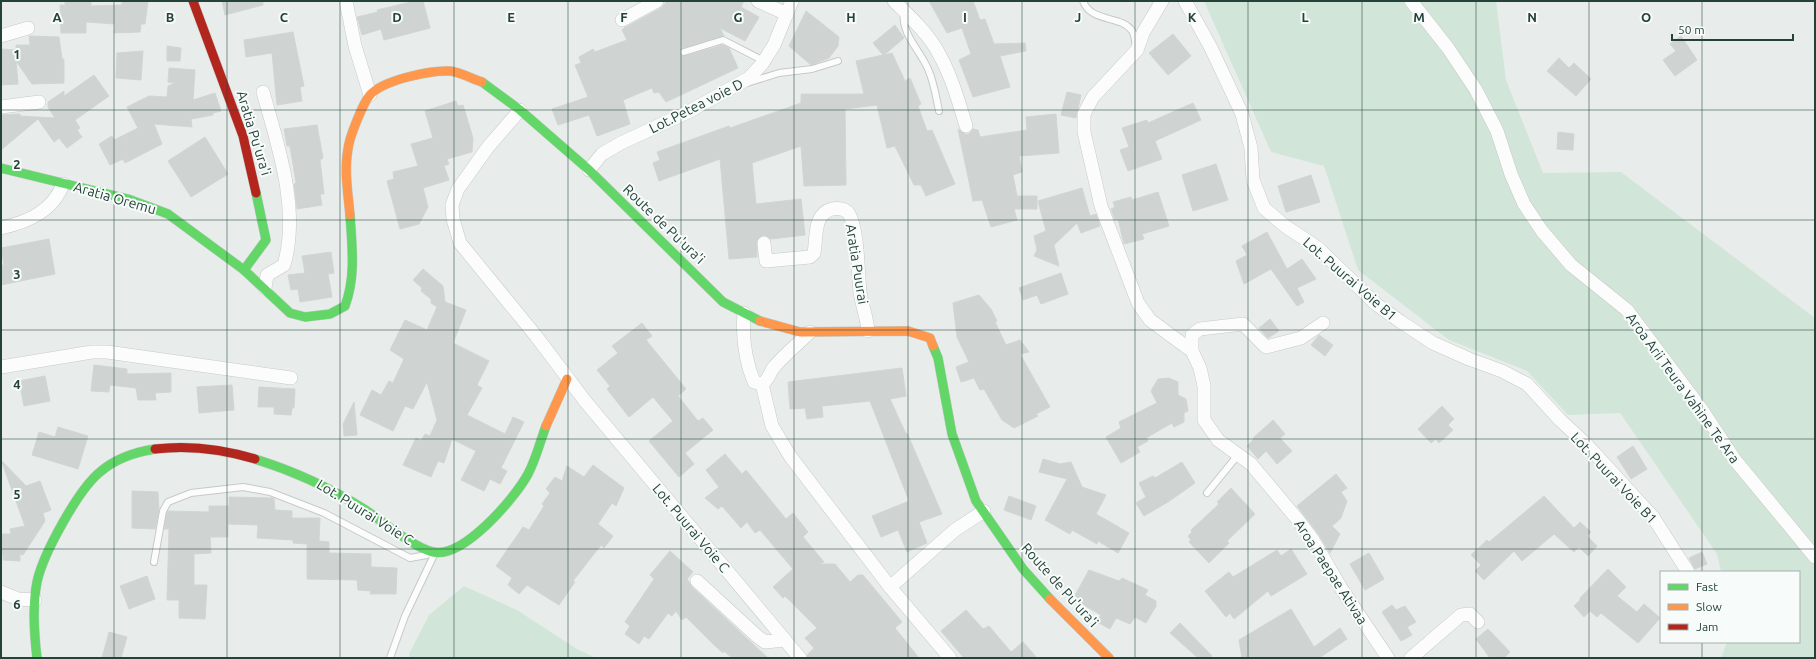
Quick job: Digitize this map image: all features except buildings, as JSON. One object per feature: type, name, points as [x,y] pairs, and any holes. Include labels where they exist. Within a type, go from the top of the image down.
[{"type":"main road","name":"Aratia Pu'ura'i","points":[[193,1],[243,136],[266,240],[244,270]]},
{"type":"main road","name":"Route de Pu'ura'i","points":[[370,95],[390,83],[420,73],[451,71],[484,83],[520,110],[589,170],[724,302],[761,322],[800,332],[908,330],[930,338],[938,358],[952,434],[976,501],[1023,569],[1066,616],[1109,658]]},
{"type":"main road","points":[[244,270],[290,313],[305,318],[330,314],[345,306],[351,291],[353,252],[346,168],[348,147],[357,122],[370,95]]},
{"type":"main road","name":"Aratia Oremu","points":[[1,168],[128,199],[168,214],[244,270]]},
{"type":"main road","points":[[435,553],[450,550],[465,543],[484,528],[511,498],[526,478],[546,425],[567,379]]},
{"type":"main road","name":"Lot. Puurai Voie C","points":[[37,655],[35,600],[39,574],[46,556],[87,485],[101,470],[124,457],[151,450],[178,447],[215,449],[269,462],[321,483],[385,522],[422,548],[435,553]]},
{"type":"street","points":[[346,1],[355,46],[370,95]]},
{"type":"street","points":[[622,20],[657,1]]},
{"type":"street","points":[[758,1],[787,14]]},
{"type":"street","name":"Lot.Petea voie D","points":[[589,170],[602,154],[621,143],[736,87],[749,78],[764,61],[774,45],[792,1]]},
{"type":"street","points":[[894,1],[921,28],[934,46],[955,90],[966,126]]},
{"type":"street","points":[[1162,1],[1143,33],[1136,50],[1093,97],[1084,114],[1084,132],[1101,206],[1138,303],[1150,320],[1192,350]]},
{"type":"street","name":"Lot. Puurai Voie B1","points":[[1185,1],[1211,48],[1242,114],[1251,148],[1253,180],[1264,208],[1285,226],[1318,248],[1376,304],[1401,322],[1433,343],[1469,359],[1502,371],[1527,384],[1653,516],[1687,571]]},
{"type":"street","name":"Aroa Arii Teura Vahine Te Ara","points":[[1411,1],[1448,48],[1476,90],[1497,131],[1511,174],[1524,204],[1542,231],[1571,265],[1627,310],[1702,410],[1735,460],[1815,557]]},
{"type":"street","points":[[1,36],[28,28]]},
{"type":"street","points":[[263,92],[278,145],[288,201],[290,246],[284,265],[266,275],[265,288]]},
{"type":"street","points":[[1,107],[39,102]]},
{"type":"street","name":"Lot. Puurai Voie C","points":[[520,110],[488,147],[458,189],[452,205],[453,219],[460,243],[536,336],[567,379],[800,658]]},
{"type":"street","name":"Aratia Oremu","points":[[1,228],[21,224],[40,213],[54,201],[63,184]]},
{"type":"street","name":"Aratia Puurai","points":[[764,243],[766,260],[810,257],[814,253],[818,221],[824,212],[838,208],[845,210],[849,214],[854,230],[860,293],[868,331]]},
{"type":"street","points":[[744,313],[744,348],[746,363],[754,382],[762,384],[767,381],[773,368],[792,347],[810,332]]},
{"type":"street","points":[[1192,350],[1192,335],[1200,329],[1243,324],[1266,347],[1301,338],[1323,323]]},
{"type":"street","name":"Aroa Paepae Ativaa","points":[[1192,350],[1200,368],[1204,386],[1204,420],[1218,440],[1251,464],[1266,480],[1313,540],[1341,588],[1388,658]]},
{"type":"street","points":[[1,367],[92,352],[107,352],[290,378]]},
{"type":"street","points":[[762,384],[772,426],[790,456],[890,587],[950,658]]},
{"type":"street","points":[[890,587],[956,530],[984,511]]},
{"type":"street","name":"Lot. Puurai Voie C","points":[[698,581],[765,642],[785,640]]},
{"type":"street","points":[[1,592],[18,599],[35,600]]},
{"type":"street","points":[[1411,658],[1461,615],[1470,614],[1478,622]]},
{"type":"lane","points":[[1083,1],[1085,7],[1103,18],[1125,23],[1133,31],[1136,50]]},
{"type":"lane","points":[[904,11],[904,26],[928,69],[935,88],[938,111]]},
{"type":"lane","points":[[684,52],[723,40],[764,61]]},
{"type":"lane","points":[[736,87],[779,73],[812,69],[838,61]]},
{"type":"lane","points":[[1207,493],[1238,455]]},
{"type":"lane","points":[[154,562],[163,511],[168,502],[191,493],[242,487],[270,492],[297,501],[324,513],[410,558],[435,553]]},
{"type":"lane","points":[[390,658],[405,616],[435,553]]},
{"type":"green space","points":[[1204,1],[1496,1],[1506,80],[1543,173],[1621,172],[1815,318],[1815,658],[1721,658],[1727,643],[1800,643],[1800,571],[1721,571],[1717,554],[1620,413],[1568,415],[1527,371],[1449,340],[1358,270],[1324,166],[1271,152]]},
{"type":"green space","points":[[464,586],[517,610],[577,649],[596,658],[410,658],[409,654],[429,615]]},
{"type":"traffic: fast","points":[[482,82],[520,110],[589,170],[723,302],[760,321]]},
{"type":"traffic: fast","points":[[1,168],[128,199],[168,214],[244,270],[290,313],[305,317],[330,314],[345,306],[351,284],[352,273],[350,215]]},
{"type":"traffic: fast","points":[[244,270],[266,240],[256,193]]},
{"type":"traffic: fast","points":[[933,346],[938,358],[952,434],[976,501],[1023,569],[1050,599]]},
{"type":"traffic: fast","points":[[255,459],[297,474],[338,494],[364,509],[398,534],[425,549],[433,552],[445,552],[459,546],[473,537],[487,525],[512,497],[531,468],[546,426]]},
{"type":"traffic: fast","points":[[37,658],[34,620],[34,601],[37,582],[46,556],[62,523],[91,481],[106,467],[126,457],[155,449]]},
{"type":"traffic: slow","points":[[350,215],[346,174],[348,149],[357,121],[370,95],[385,85],[408,77],[431,72],[450,71],[482,82]]},
{"type":"traffic: slow","points":[[760,321],[800,332],[908,331],[930,338],[933,346]]},
{"type":"traffic: slow","points":[[546,426],[567,379]]},
{"type":"traffic: slow","points":[[1050,599],[1109,658]]},
{"type":"traffic: jam","points":[[193,1],[243,136],[256,193]]},
{"type":"traffic: jam","points":[[155,449],[180,447],[218,450],[255,459]]}]
